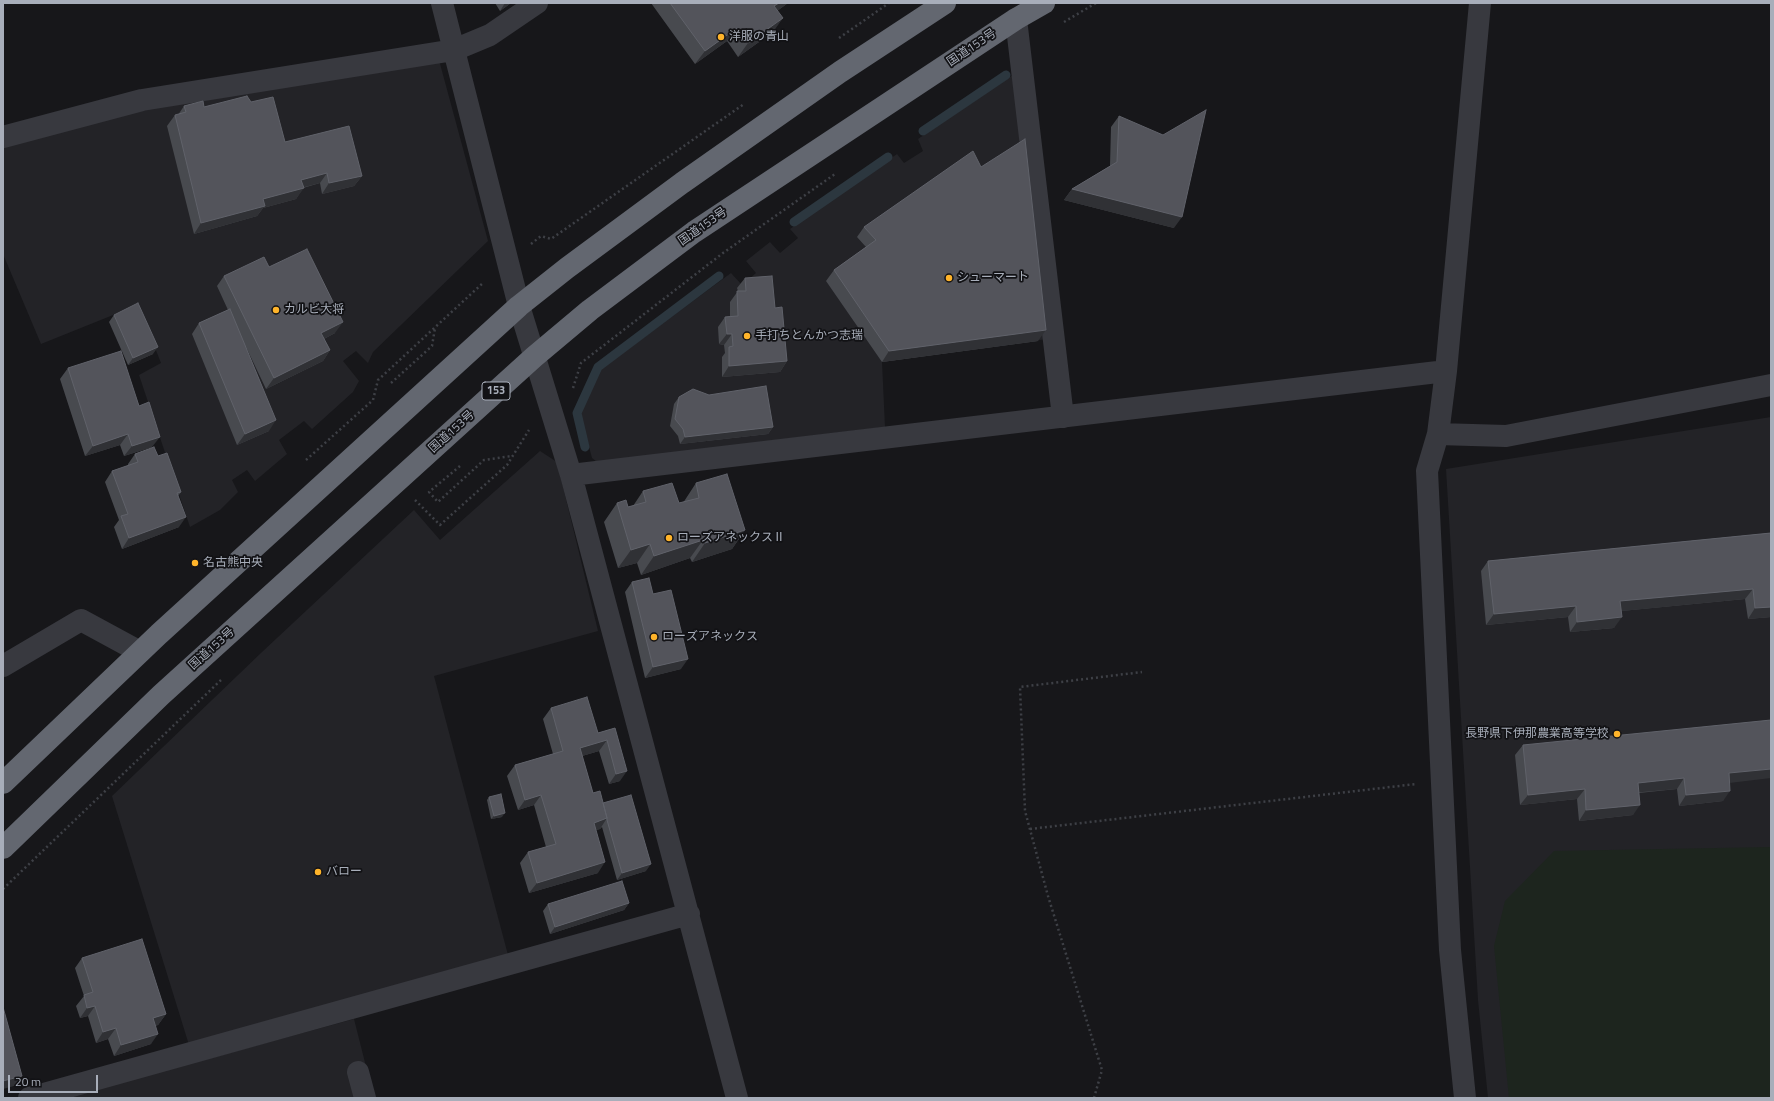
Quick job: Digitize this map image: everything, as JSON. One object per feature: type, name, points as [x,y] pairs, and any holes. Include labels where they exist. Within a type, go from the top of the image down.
[{"type":"highway","points":[[3,783],[140,652],[519,306],[567,268],[688,179],[840,72],[945,3]]},
{"type":"highway","name":"国道153号","points":[[3,848],[161,695],[534,357],[590,310],[694,232],[1016,19],[1044,3]]},
{"type":"street","points":[[442,3],[519,306],[572,475],[737,1098]]},
{"type":"street","points":[[3,137],[142,100],[454,50],[490,35],[537,3]]},
{"type":"street","points":[[1465,1098],[1450,950],[1427,471],[1438,434],[1446,371],[1480,3]]},
{"type":"street","points":[[1016,19],[1063,416]]},
{"type":"street","points":[[572,475],[1446,371]]},
{"type":"street","points":[[1438,434],[1506,436],[1771,385]]},
{"type":"street","points":[[3,666],[81,620],[140,652]]},
{"type":"street","points":[[29,1098],[688,914]]},
{"type":"street","points":[[358,1072],[364,1098]]},
{"type":"path","points":[[838,39],[889,3]]},
{"type":"path","points":[[1062,23],[1096,3]]},
{"type":"path","points":[[529,245],[541,236],[551,239],[747,102]]},
{"type":"path","points":[[572,391],[581,363],[723,253],[836,173]]},
{"type":"path","points":[[304,463],[373,400],[378,380],[488,279]]},
{"type":"path","points":[[391,383],[432,346],[435,327]]},
{"type":"path","points":[[409,505],[415,499],[440,525],[507,465],[533,424]]},
{"type":"path","points":[[460,466],[429,492],[438,502],[484,460],[512,456]]},
{"type":"path","points":[[1094,1098],[1102,1070],[1083,1012],[1025,811],[1020,687],[1142,672]]},
{"type":"path","points":[[3,889],[226,675]]},
{"type":"path","points":[[1030,829],[1442,781]]},
{"type":"shaded area","points":[[439,60],[488,241],[373,352],[368,363],[356,351],[343,361],[359,381],[353,392],[312,429],[304,421],[279,440],[287,454],[255,481],[247,470],[232,480],[238,492],[220,510],[190,527],[139,375],[161,363],[138,305],[41,344],[3,254],[3,143],[136,108]]},
{"type":"shaded area","points":[[1013,75],[1047,339],[882,362],[885,427],[597,462],[592,458],[580,413],[601,369],[731,273],[742,285],[756,273],[746,261],[770,242],[780,253],[798,238],[790,229],[897,154],[904,163],[923,151],[918,139]]},
{"type":"shaded area","name":"長野県下伊那農業高等学校","points":[[1771,417],[1771,1098],[1488,1098],[1478,1000],[1446,469]]},
{"type":"shaded area","points":[[540,451],[557,462],[598,631],[434,676],[508,955],[189,1045],[112,796],[262,652],[414,510],[440,540]]},
{"type":"shaded area","points":[[1771,847],[1771,1098],[1509,1098],[1494,946],[1505,901],[1554,851]]},
{"type":"shaded area","points":[[354,1019],[374,1098],[64,1098]]},
{"type":"building","name":"洋服の青山","points":[[670,3],[779,3],[774,6],[783,18],[748,43],[737,28],[705,51]]},
{"type":"building","points":[[247,96],[251,102],[273,97],[285,142],[349,126],[362,176],[329,183],[327,173],[301,180],[304,188],[263,199],[265,206],[201,223],[175,115],[186,112],[184,106],[203,101],[204,107]]},
{"type":"building","points":[[1206,110],[1182,217],[1072,189],[1117,162],[1119,116],[1163,135]]},
{"type":"building","points":[[1025,139],[1046,330],[889,351],[834,270],[876,240],[864,227],[973,151],[981,167]]},
{"type":"building","name":"カルビ大将","points":[[307,249],[343,322],[321,333],[330,350],[274,378],[224,276],[264,257],[269,267]]},
{"type":"building","name":"手打ちとんかつ志瑞","points":[[772,276],[775,308],[782,307],[787,361],[729,366],[729,347],[733,346],[732,334],[727,334],[725,317],[738,316],[737,291],[746,291],[745,278]]},
{"type":"building","points":[[138,303],[158,347],[133,358],[114,315]]},
{"type":"building","points":[[230,309],[276,420],[245,434],[199,323]]},
{"type":"building","points":[[121,351],[139,406],[149,402],[160,437],[132,446],[128,434],[93,446],[68,368]]},
{"type":"building","points":[[766,386],[773,427],[685,437],[683,429],[675,419],[679,397],[693,389],[709,395]]},
{"type":"building","points":[[154,447],[158,456],[167,453],[181,492],[177,493],[186,517],[129,538],[121,516],[128,514],[112,471],[138,462],[135,454]]},
{"type":"building","name":"ローズアネックスⅡ","points":[[727,474],[745,530],[705,543],[703,540],[654,556],[650,544],[631,550],[617,503],[626,500],[628,507],[646,502],[643,491],[672,483],[679,503],[699,498],[696,483]]},
{"type":"building","points":[[1771,533],[1771,607],[1755,608],[1753,589],[1620,601],[1622,617],[1577,622],[1576,606],[1494,614],[1488,561]]},
{"type":"building","name":"ローズアネックス","points":[[649,578],[653,594],[671,590],[688,659],[653,667],[632,582]]},
{"type":"building","points":[[587,697],[598,733],[615,728],[627,771],[616,774],[607,740],[580,748],[593,793],[600,791],[607,818],[594,823],[605,862],[537,883],[528,852],[556,844],[541,795],[525,800],[515,765],[563,751],[551,708]]},
{"type":"building","points":[[1771,720],[1771,769],[1729,773],[1730,791],[1686,795],[1684,778],[1638,783],[1640,805],[1586,810],[1585,789],[1528,795],[1523,745]]},
{"type":"building","points":[[501,794],[505,813],[494,816],[489,797]]},
{"type":"building","points":[[631,795],[651,864],[622,873],[603,803]]},
{"type":"building","points":[[622,881],[629,903],[555,927],[548,904]]},
{"type":"building","points":[[142,939],[166,1014],[153,1018],[158,1034],[121,1045],[116,1028],[103,1032],[95,1006],[87,1008],[84,995],[93,992],[82,958]]},
{"type":"building","points":[[3,1007],[22,1076],[3,1081]]},
{"type":"waterway","points":[[923,131],[1006,75]]},
{"type":"waterway","points":[[794,222],[888,157]]},
{"type":"waterway","points":[[585,447],[577,413],[598,367],[719,276]]},
{"type":"place","name":"洋服の青山","points":[[721,37]]},
{"type":"place","name":"シューマート","points":[[949,278]]},
{"type":"place","name":"カルビ大将","points":[[276,310]]},
{"type":"place","name":"手打ちとんかつ志瑞","points":[[747,336]]},
{"type":"place","name":"ローズアネックスⅡ","points":[[669,538]]},
{"type":"place","name":"名古熊中央","points":[[195,563]]},
{"type":"place","name":"ローズアネックス","points":[[654,637]]},
{"type":"place","name":"長野県下伊那農業高等学校","points":[[1617,734]]},
{"type":"place","name":"バロー","points":[[318,872]]}]
